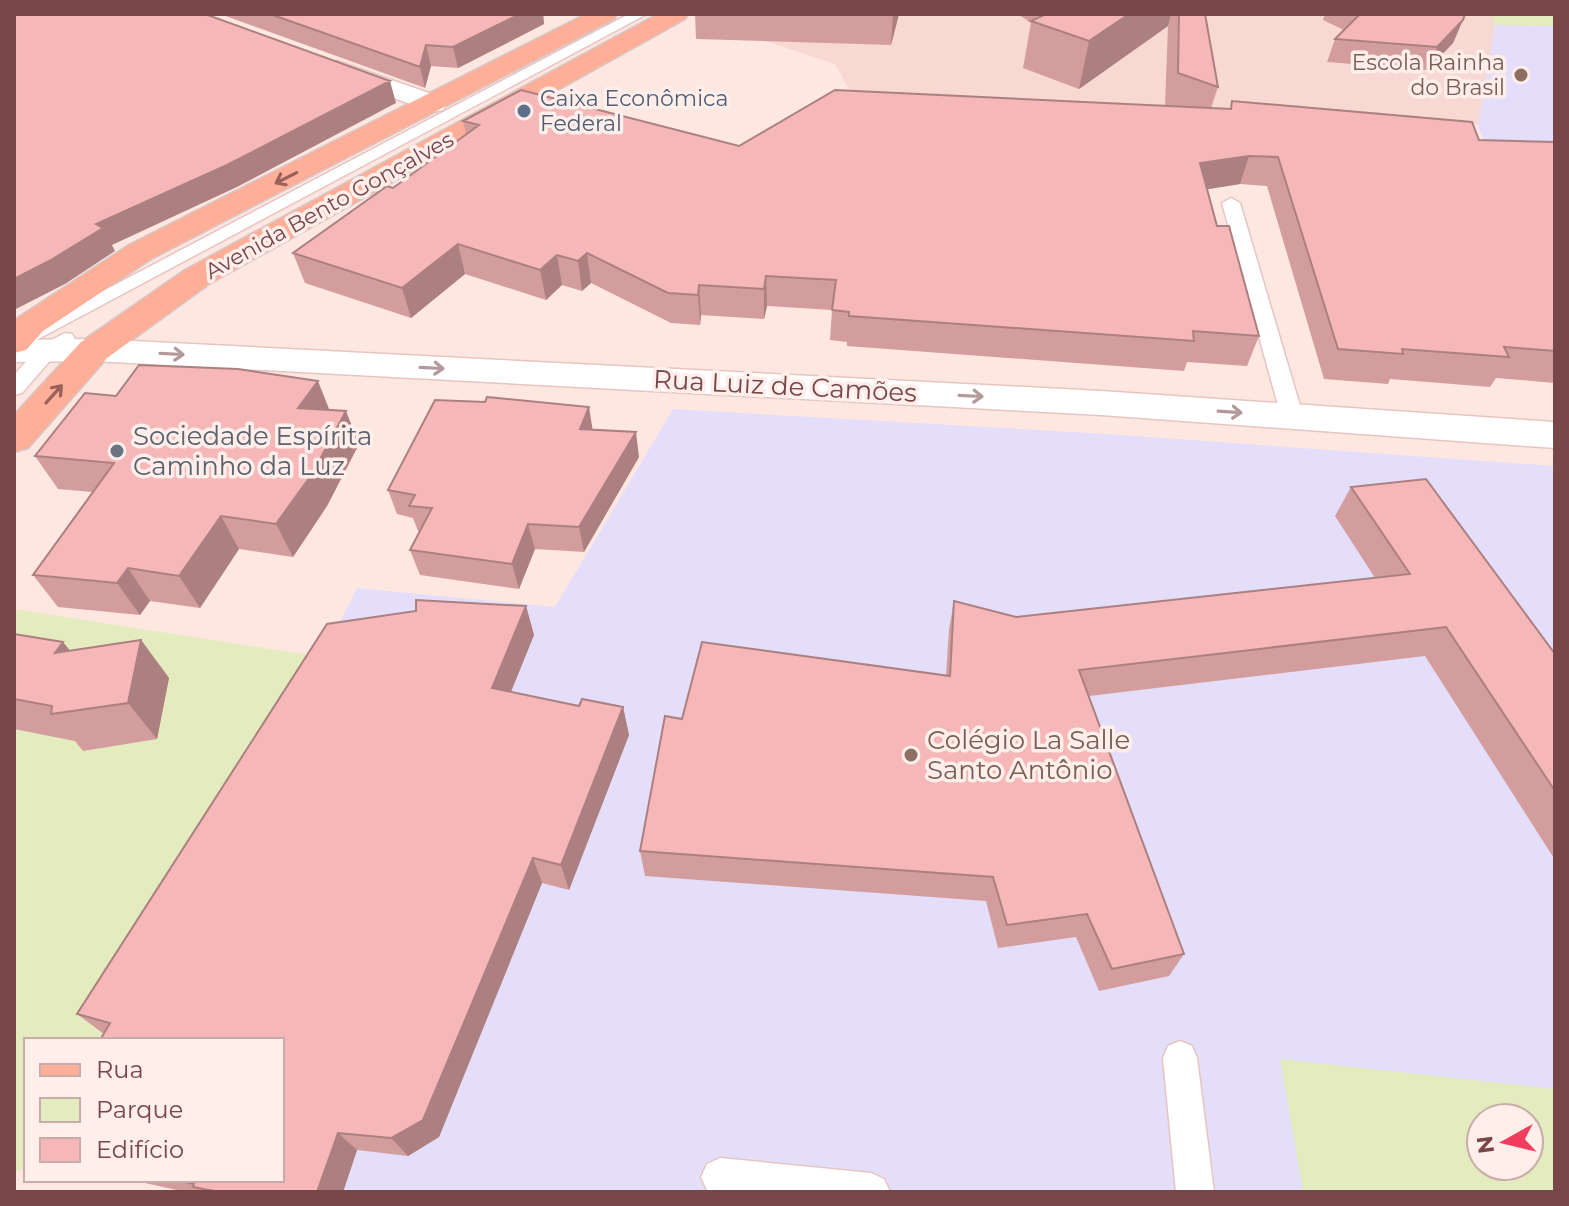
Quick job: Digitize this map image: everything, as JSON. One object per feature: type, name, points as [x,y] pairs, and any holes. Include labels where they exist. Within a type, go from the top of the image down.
[{"type":"main road","name":"Avenida Bento Gonçalves","points":[[22,347],[31,324],[140,252],[605,14]]},
{"type":"main road","name":"Avenida Bento Gonçalves","points":[[14,439],[94,350],[197,277],[676,14]]},
{"type":"street","points":[[317,62],[433,104]]},
{"type":"street","name":"Rua Luiz de Camões","points":[[22,347],[1085,402],[1555,435]]},
{"type":"lane","points":[[14,388],[22,347],[168,264],[640,14]]},
{"type":"lane","points":[[1231,203],[1292,416]]},
{"type":"lane","points":[[22,347],[168,264]]},
{"type":"lane","points":[[94,350],[168,264]]},
{"type":"lane","points":[[1180,1058],[1195,1192]]},
{"type":"lane","points":[[720,1177],[871,1192]]},
{"type":"shaded area","points":[[726,14],[1492,14],[1495,25],[1478,124],[854,98],[835,64],[710,23]]},
{"type":"shaded area","name":"Escola Rainha do Brasil","points":[[1495,25],[1555,26],[1555,165],[1494,162],[1480,132],[1478,124]]},
{"type":"shaded area","name":"Colégio La Salle Santo Antônio","points":[[673,409],[1107,434],[1555,466],[1555,1192],[330,1192],[284,1038],[100,1038],[322,657],[357,588],[555,607]]},
{"type":"green space","points":[[1492,14],[1555,14],[1555,26],[1495,25]]},
{"type":"green space","points":[[14,609],[322,657],[212,853],[100,1038],[24,1038],[24,1164],[20,1171],[14,1171]]},
{"type":"green space","points":[[1280,1059],[1555,1089],[1555,1192],[1303,1192]]},
{"type":"building","points":[[14,14],[205,14],[390,81],[227,165],[96,224],[103,228],[14,279]]},
{"type":"building","points":[[270,14],[520,14],[453,47],[426,45],[420,67]]},
{"type":"building","points":[[1046,14],[1129,14],[1089,41],[1031,21]]},
{"type":"building","points":[[1179,14],[1205,14],[1218,87],[1178,73]]},
{"type":"building","points":[[1360,14],[1465,14],[1437,47],[1335,39]]},
{"type":"building","points":[[521,90],[739,146],[835,90],[1231,109],[1232,101],[1472,122],[1479,140],[1555,142],[1555,351],[1504,347],[1509,357],[1402,349],[1403,354],[1338,349],[1278,157],[1249,156],[1200,163],[1217,226],[1229,226],[1259,336],[1193,331],[1194,341],[849,316],[849,312],[832,310],[836,280],[766,276],[764,289],[699,285],[698,295],[668,293],[587,253],[578,261],[557,255],[540,270],[458,244],[402,288],[293,253],[387,186],[393,188],[479,125],[463,121]]},
{"type":"building","points":[[139,365],[238,369],[318,381],[298,408],[346,411],[312,474],[276,524],[221,516],[179,576],[128,568],[117,583],[33,575],[114,463],[35,456],[85,393],[116,396]]},
{"type":"building","points":[[487,397],[589,407],[580,429],[636,432],[579,527],[528,524],[512,564],[410,550],[432,508],[409,506],[415,495],[388,490],[435,400],[485,402]]},
{"type":"building","points":[[1426,479],[1555,654],[1555,791],[1446,627],[1079,670],[1184,954],[1112,969],[1087,914],[1007,925],[993,877],[640,851],[665,716],[682,719],[702,642],[950,676],[954,601],[1016,617],[1410,574],[1351,487]]},
{"type":"building","points":[[416,600],[526,606],[492,688],[579,706],[582,699],[623,707],[561,865],[533,858],[423,1120],[391,1138],[338,1133],[317,1192],[219,1192],[193,1187],[194,1184],[185,1182],[284,1182],[284,1038],[101,1038],[110,1023],[77,1014],[327,624],[416,611]]},
{"type":"building","points":[[14,634],[63,642],[55,653],[141,640],[128,703],[51,714],[52,706],[14,699]]},
{"type":"place","name":"Escola Rainha do Brasil","points":[[1521,75]]},
{"type":"place","name":"Caixa Econômica Federal","points":[[524,111]]},
{"type":"place","name":"Sociedade Espírita Caminho da Luz","points":[[117,451]]},
{"type":"place","name":"Colégio La Salle Santo Antônio","points":[[911,755]]}]
